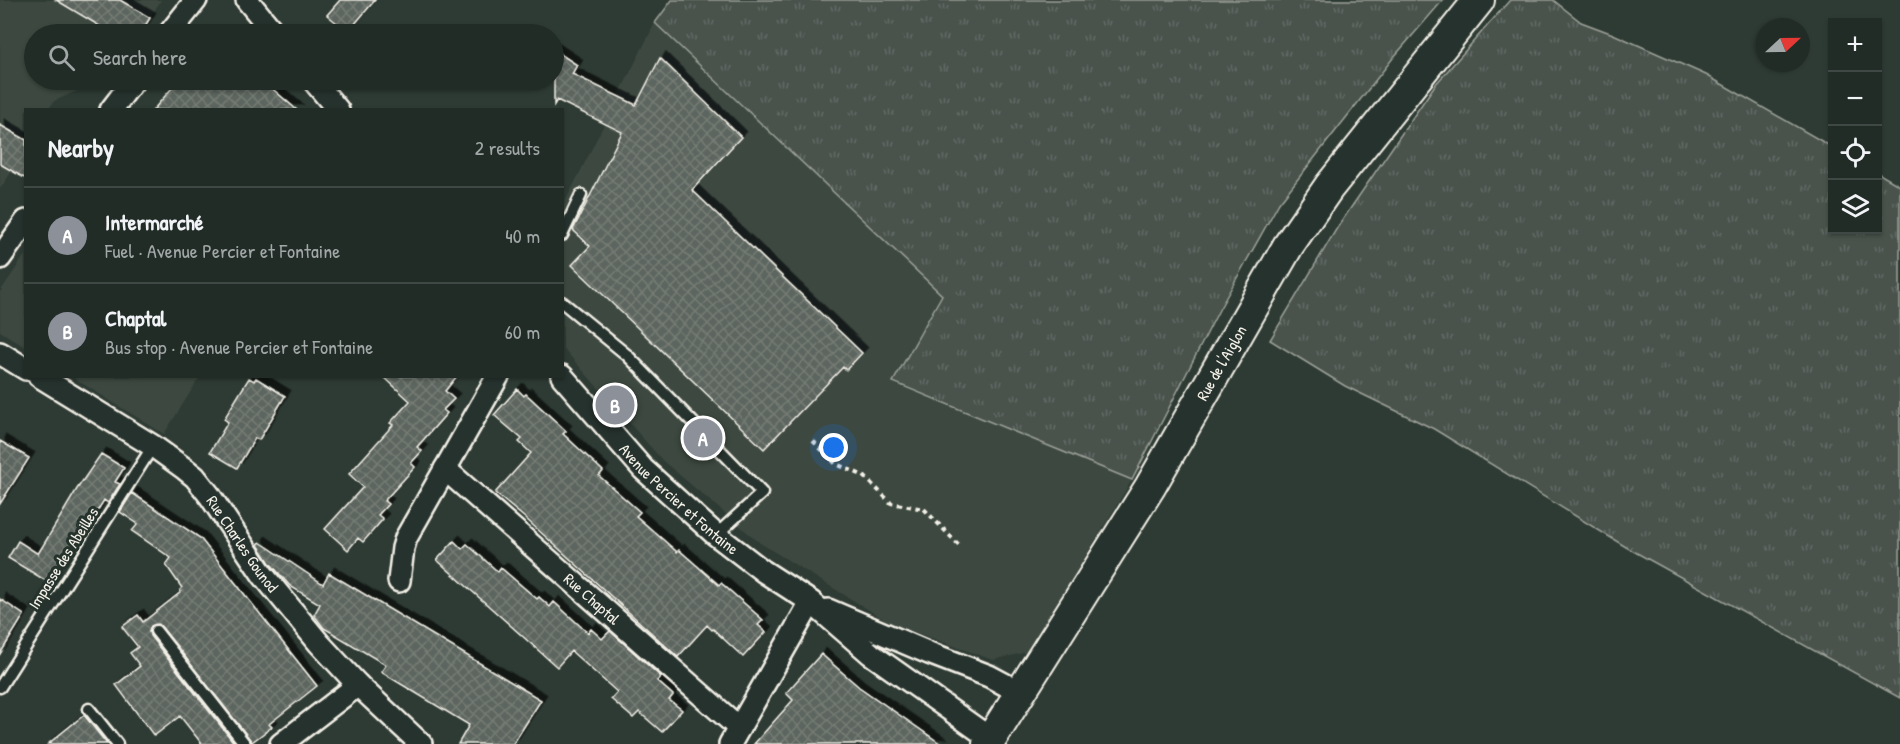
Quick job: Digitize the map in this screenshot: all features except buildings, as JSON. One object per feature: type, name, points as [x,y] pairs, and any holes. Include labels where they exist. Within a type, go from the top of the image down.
[{"type":"main road","name":"Rue de l'Aiglon","points":[[989,742],[1146,495],[1288,246],[1329,187],[1479,0]]},
{"type":"street","points":[[177,24],[196,0]]},
{"type":"street","points":[[247,0],[267,24]]},
{"type":"street","points":[[113,108],[126,90]]},
{"type":"street","points":[[321,90],[336,108]]},
{"type":"street","points":[[0,258],[24,223]]},
{"type":"street","points":[[0,353],[24,368]]},
{"type":"street","name":"Rue Charles Gounod","points":[[42,378],[153,446],[185,469],[202,486],[263,575],[319,644],[358,686],[421,744]]},
{"type":"street","points":[[399,581],[406,538],[497,378]]},
{"type":"street","name":"Avenue Percier et Fontaine","points":[[564,378],[643,469],[716,535],[763,571],[811,602],[871,654],[989,742]]},
{"type":"street","name":"Rue Chaptal","points":[[445,469],[734,736],[811,602]]},
{"type":"street","name":"Avenue Percier et Fontaine","points":[[811,602],[989,676],[1021,693]]},
{"type":"street","points":[[281,744],[358,686]]},
{"type":"lane","points":[[564,231],[581,195]]},
{"type":"lane","points":[[564,304],[627,355],[762,493],[716,535]]},
{"type":"lane","name":"Impasse des Abeilles","points":[[0,687],[153,446]]},
{"type":"lane","points":[[156,631],[245,744]]},
{"type":"lane","points":[[89,709],[117,744]]},
{"type":"path","points":[[813,441],[836,464],[864,476],[891,503],[924,509],[960,546]]},
{"type":"shaded area","points":[[0,0],[161,0],[146,24],[24,24],[24,90],[79,90],[54,101],[50,108],[24,108],[24,178],[12,171],[0,189]]},
{"type":"shaded area","points":[[655,23],[942,295],[893,383],[1132,480],[1027,652],[993,660],[890,623],[760,543],[663,461],[564,349],[564,204]]},
{"type":"shaded area","points":[[24,256],[24,346],[0,331],[0,292]]},
{"type":"shaded area","points":[[74,378],[199,378],[164,434]]},
{"type":"green space","points":[[672,0],[1443,0],[1393,58],[1279,203],[1220,308],[1132,480],[893,382],[942,295],[655,23]]},
{"type":"green space","points":[[1510,0],[1553,0],[1581,22],[1706,75],[1828,145],[1828,234],[1882,234],[1882,175],[1900,186],[1900,698],[1626,547],[1434,429],[1345,386],[1270,340],[1337,228],[1435,85]]},
{"type":"place","name":"Chaptal","points":[[615,405]]},
{"type":"place","name":"Intermarché","points":[[703,438]]}]
